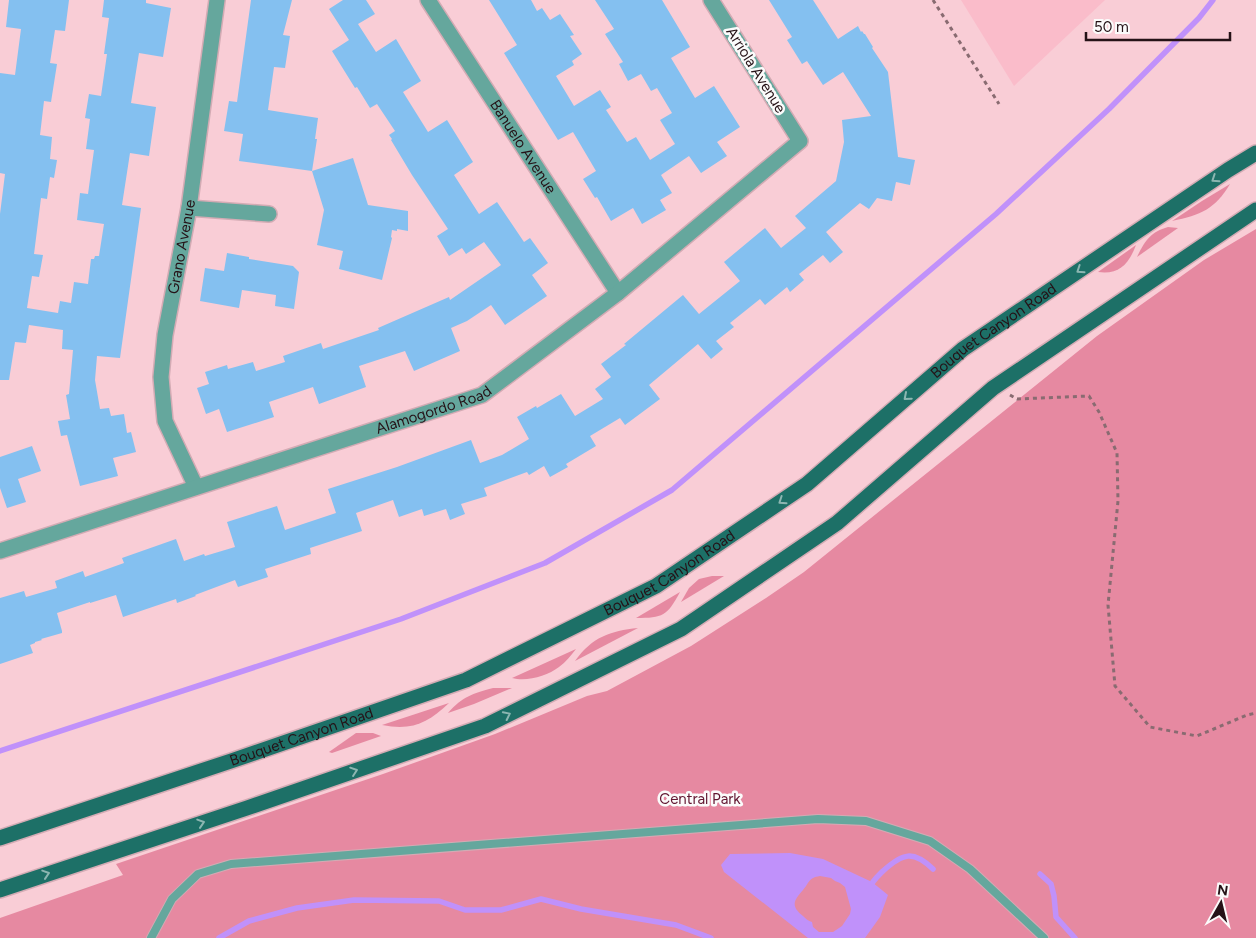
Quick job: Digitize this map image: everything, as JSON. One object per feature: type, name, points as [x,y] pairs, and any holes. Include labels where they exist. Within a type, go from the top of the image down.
[{"type":"main road","name":"Bouquet Canyon Road","points":[[0,838],[231,762],[466,680],[656,586],[807,484],[963,349],[1256,153]]},
{"type":"main road","points":[[0,890],[485,726],[682,629],[837,523],[993,388],[1256,210]]},
{"type":"street","name":"Grano Avenue","points":[[196,487],[166,421],[161,377],[165,334],[189,208],[217,0]]},
{"type":"street","name":"Banuelo Avenue","points":[[428,0],[618,293]]},
{"type":"street","name":"Arriola Avenue","points":[[711,0],[800,141]]},
{"type":"street","name":"Alamogordo Road","points":[[0,551],[482,395],[618,293],[800,141]]},
{"type":"street","points":[[189,208],[269,214]]},
{"type":"lane","points":[[151,938],[172,899],[198,874],[230,864],[818,819],[866,821],[930,841],[970,869],[1044,938]]},
{"type":"path","points":[[933,0],[999,104]]},
{"type":"path","points":[[993,388],[1017,399],[1089,396],[1099,412],[1117,453],[1118,501],[1108,605],[1115,686],[1150,726],[1197,736],[1256,713]]},
{"type":"shaded area","points":[[961,0],[1105,0],[1014,86]]},
{"type":"shaded area","points":[[790,853],[823,859],[872,882],[888,895],[880,917],[865,938],[808,938],[724,872],[721,865],[730,854]],"holes":[[[820,876],[831,878],[845,887],[851,909],[850,914],[842,926],[833,932],[819,932],[813,927],[812,922],[807,920],[796,909],[795,903],[797,897],[811,879]]]},
{"type":"green space","points":[[1230,184],[1219,199],[1206,210],[1172,221],[1202,201]]},
{"type":"green space","points":[[1168,227],[1178,228],[1137,257],[1149,238],[1157,231]]},
{"type":"green space","name":"Central Park","points":[[1256,229],[1256,938],[0,938],[0,918],[123,875],[116,864],[495,734],[587,696],[607,691],[691,646],[804,572],[1097,336],[1204,260]]},
{"type":"green space","points":[[1136,245],[1130,258],[1122,267],[1112,272],[1098,272]]},
{"type":"green space","points":[[724,576],[681,602],[689,588],[699,579]]},
{"type":"green space","points":[[680,592],[663,614],[636,618]]},
{"type":"green space","points":[[638,628],[575,661],[588,646],[602,637],[610,633]]},
{"type":"green space","points":[[576,649],[562,665],[549,673],[530,679],[512,678]]},
{"type":"green space","points":[[493,688],[512,688],[448,713],[468,696]]},
{"type":"green space","points":[[449,703],[434,716],[419,724],[402,727],[382,725]]},
{"type":"green space","points":[[356,733],[373,733],[381,736],[332,753],[329,752]]},
{"type":"building","points":[[9,0],[69,0],[65,31],[55,30],[50,63],[57,64],[51,102],[44,101],[40,135],[52,137],[50,159],[57,160],[54,178],[50,177],[47,199],[41,198],[34,254],[43,255],[39,277],[32,276],[27,308],[58,313],[60,301],[71,303],[74,282],[88,284],[91,259],[99,256],[104,224],[77,220],[80,193],[88,194],[94,150],[86,149],[90,119],[85,118],[89,94],[101,96],[107,54],[104,54],[109,18],[102,17],[104,0],[146,0],[146,3],[171,8],[163,57],[139,53],[131,103],[156,107],[149,156],[130,153],[122,205],[141,208],[120,358],[97,356],[95,380],[100,409],[109,408],[111,416],[124,414],[127,433],[131,432],[136,452],[113,458],[118,476],[80,486],[67,435],[61,436],[58,421],[70,419],[66,395],[69,394],[73,350],[62,349],[63,330],[29,325],[26,343],[15,342],[9,380],[0,380],[0,214],[5,174],[0,173],[0,73],[15,75],[21,29],[6,27]]},
{"type":"building","points":[[251,0],[292,0],[283,35],[290,36],[285,68],[274,67],[268,110],[318,118],[312,171],[239,161],[243,134],[224,131],[229,101],[237,102]]},
{"type":"building","points":[[343,0],[366,0],[375,14],[358,24],[376,52],[396,39],[421,81],[403,92],[428,132],[447,120],[473,162],[454,175],[479,214],[497,202],[524,242],[530,238],[548,263],[532,275],[547,296],[505,325],[491,305],[467,321],[451,328],[460,351],[414,371],[405,351],[359,366],[366,387],[319,404],[313,387],[269,402],[274,417],[227,432],[219,409],[206,414],[197,388],[209,384],[205,372],[227,365],[228,369],[253,362],[256,371],[285,362],[283,356],[321,343],[323,349],[379,330],[378,328],[449,297],[450,300],[501,265],[484,242],[466,254],[462,248],[449,256],[437,236],[448,229],[391,140],[389,135],[395,131],[377,104],[370,108],[332,51],[349,40],[329,9]]},
{"type":"building","points":[[489,0],[531,0],[537,11],[542,8],[550,20],[560,14],[574,35],[570,36],[582,54],[572,61],[574,65],[556,76],[574,106],[600,90],[611,107],[606,110],[627,142],[636,137],[650,160],[675,144],[660,120],[672,113],[657,88],[651,91],[641,74],[628,81],[619,64],[623,62],[605,34],[614,29],[595,0],[662,0],[690,47],[671,58],[695,98],[714,86],[740,127],[717,142],[727,156],[701,173],[689,156],[661,175],[672,193],[660,200],[666,210],[642,224],[633,208],[611,221],[597,197],[595,198],[583,179],[596,171],[573,132],[558,140],[504,53],[517,45]]},
{"type":"building","points":[[769,0],[813,0],[838,39],[858,26],[888,72],[898,157],[915,160],[910,185],[896,182],[892,201],[877,198],[869,209],[860,203],[826,232],[843,252],[830,263],[823,255],[799,274],[804,280],[790,292],[787,287],[765,305],[760,299],[730,323],[734,327],[716,341],[723,349],[711,359],[698,344],[649,385],[660,399],[625,425],[620,418],[590,436],[596,446],[566,464],[568,467],[550,477],[544,466],[529,475],[527,472],[484,488],[487,496],[461,504],[465,514],[450,520],[446,509],[424,516],[422,509],[399,517],[393,500],[356,513],[362,531],[310,548],[311,554],[265,569],[268,577],[238,587],[235,580],[177,603],[176,599],[123,617],[116,595],[57,613],[62,633],[41,639],[30,645],[33,653],[0,664],[0,598],[24,591],[26,597],[57,588],[55,581],[83,571],[85,577],[124,563],[122,558],[176,539],[184,561],[235,547],[227,522],[277,506],[285,530],[336,513],[328,489],[397,467],[471,440],[480,463],[502,455],[529,439],[517,417],[536,406],[537,408],[561,394],[575,416],[603,399],[595,389],[611,377],[601,364],[626,345],[624,344],[683,295],[699,314],[740,281],[724,262],[765,228],[781,248],[806,228],[795,216],[836,181],[844,142],[842,120],[871,116],[843,72],[823,85],[807,61],[802,64],[787,40],[792,37]]},
{"type":"building","points":[[353,158],[368,205],[408,211],[408,231],[392,230],[392,238],[382,280],[339,269],[343,251],[317,245],[324,210],[312,171]]},
{"type":"building","points":[[227,253],[249,257],[249,259],[293,266],[299,272],[294,309],[275,306],[276,295],[242,290],[239,308],[200,301],[205,268],[224,271]]},
{"type":"building","points":[[32,446],[41,471],[18,479],[26,502],[7,508],[0,488],[0,457]]},
{"type":"waterway","points":[[0,751],[401,619],[545,563],[672,490],[996,214],[1109,109],[1199,18],[1213,0]]},
{"type":"waterway","points":[[869,889],[873,881],[883,871],[902,857],[908,856],[920,859],[933,869]]},
{"type":"waterway","points":[[1040,874],[1051,884],[1056,917],[1075,938]]},
{"type":"waterway","points":[[219,938],[249,921],[297,908],[354,900],[439,901],[465,910],[501,910],[541,899],[581,909],[676,925],[711,938]]}]
